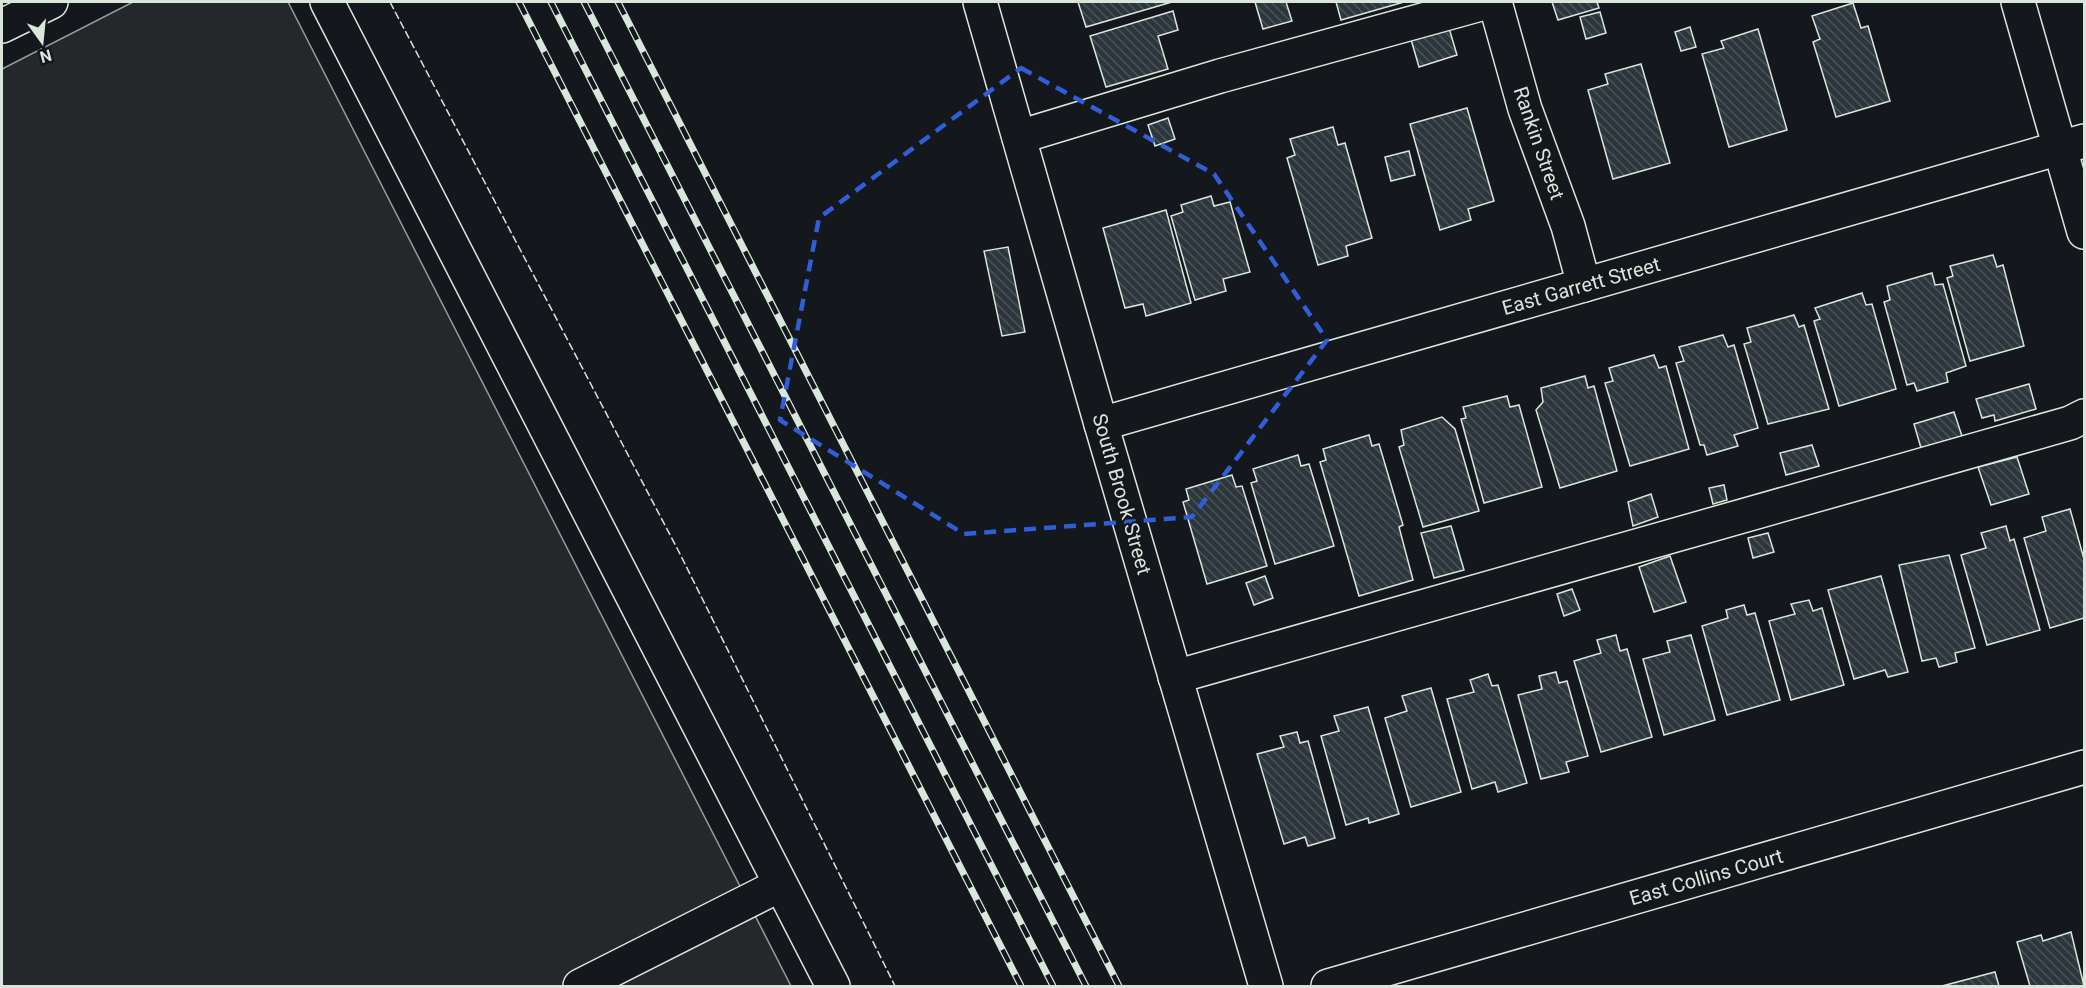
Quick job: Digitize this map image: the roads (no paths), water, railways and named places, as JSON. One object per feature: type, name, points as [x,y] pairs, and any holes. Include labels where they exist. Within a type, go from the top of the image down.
[{"type":"street","points":[[2,26],[51,2]]},
{"type":"street","points":[[327,2],[833,987]]},
{"type":"street","name":"South Brook Street","points":[[980,2],[1266,987]]},
{"type":"street","points":[[1019,137],[1220,76],[1488,2]]},
{"type":"street","name":"Rankin Street","points":[[1495,2],[1525,109],[1568,226],[1584,285]]},
{"type":"street","points":[[2018,2],[2072,144],[2085,232]]},
{"type":"street","name":"East Garrett Street","points":[[1101,424],[2072,144]]},
{"type":"street","points":[[1175,677],[2070,423],[2085,416]]},
{"type":"street","name":"East Collins Court","points":[[1328,987],[2085,767]]},
{"type":"street","points":[[580,987],[780,885]]},
{"type":"railway","points":[[519,2],[1021,986]]},
{"type":"railway","points":[[551,2],[1053,986]]},
{"type":"railway","points":[[584,2],[1086,986]]},
{"type":"railway","points":[[618,2],[1119,986]]}]
